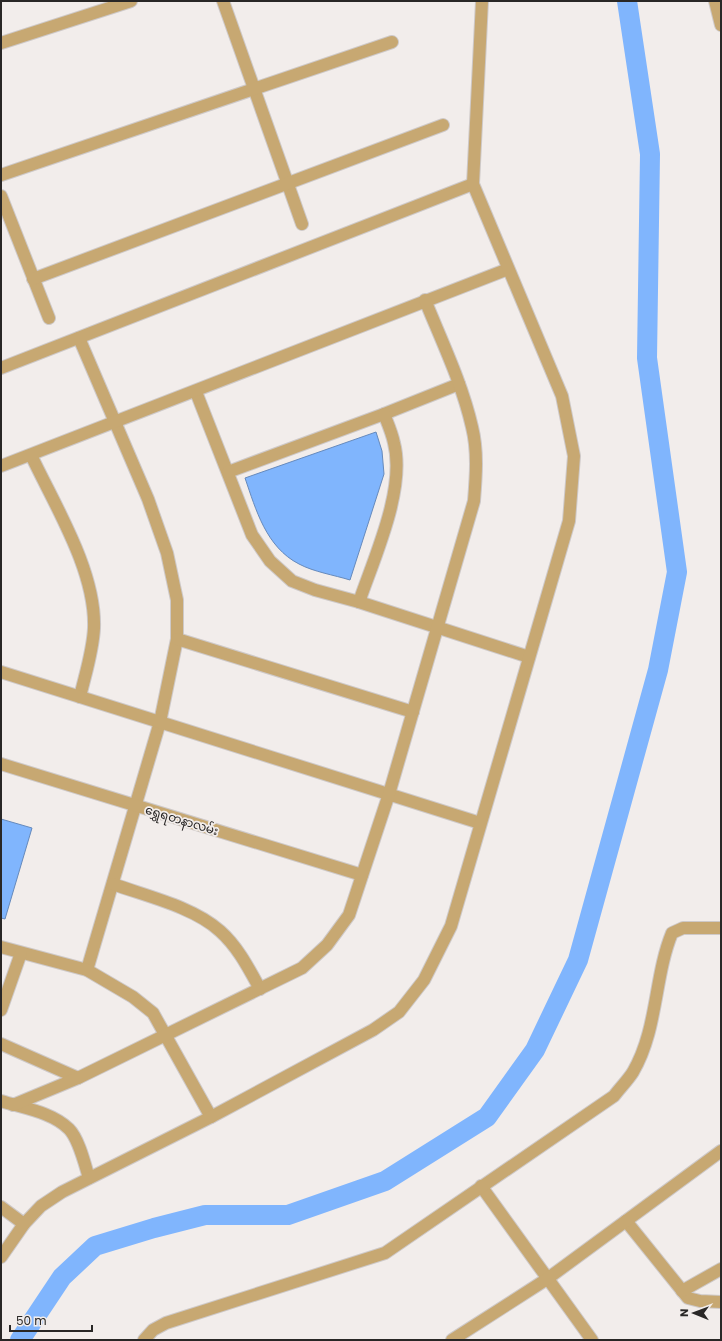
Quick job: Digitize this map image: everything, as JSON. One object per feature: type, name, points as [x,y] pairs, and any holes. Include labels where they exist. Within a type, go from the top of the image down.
[{"type":"street","points":[[1,44],[131,1]]},
{"type":"street","points":[[223,1],[256,88],[302,224]]},
{"type":"street","points":[[1,1257],[24,1224],[41,1206],[89,1178],[211,1117],[373,1030],[399,1012],[424,980],[451,926],[569,522],[574,456],[562,396],[473,184],[482,1]]},
{"type":"street","points":[[715,1],[721,25]]},
{"type":"street","points":[[1,175],[392,42]]},
{"type":"street","points":[[33,279],[443,125]]},
{"type":"street","points":[[1,368],[473,184]]},
{"type":"street","points":[[1,196],[49,318]]},
{"type":"street","points":[[1,466],[196,392],[425,300],[508,269]]},
{"type":"street","points":[[13,1105],[78,1078],[302,968],[328,945],[349,914],[390,794],[436,627],[474,501],[476,465],[472,428],[459,384],[425,300]]},
{"type":"street","points":[[79,338],[148,499],[167,553],[177,600],[177,639],[160,722],[87,970]]},
{"type":"street","points":[[228,472],[384,414],[459,384]]},
{"type":"street","points":[[196,392],[252,535],[270,561],[292,582],[529,657]]},
{"type":"street","points":[[359,602],[392,505],[397,472],[395,444],[384,414]]},
{"type":"street","points":[[31,455],[76,548],[90,587],[94,628],[88,664],[80,697]]},
{"type":"street","points":[[177,639],[413,712]]},
{"type":"street","points":[[1,672],[480,823]]},
{"type":"street","name":"ရွှေရတနာလမ်း","points":[[1,764],[362,875]]},
{"type":"street","points":[[113,884],[193,913],[220,930],[242,957],[260,989]]},
{"type":"street","points":[[144,1340],[153,1330],[166,1324],[386,1253],[481,1186],[614,1096],[633,1073],[645,1047],[654,1013],[667,946],[672,933],[683,928],[721,928]]},
{"type":"street","points":[[1,947],[87,970],[133,998],[153,1013],[211,1117]]},
{"type":"street","points":[[1,1009],[21,953]]},
{"type":"street","points":[[1,1044],[78,1078]]},
{"type":"street","points":[[1,1101],[50,1116],[70,1130],[79,1147],[89,1178]]},
{"type":"street","points":[[452,1340],[466,1336],[547,1279],[721,1151]]},
{"type":"street","points":[[481,1186],[592,1340]]},
{"type":"street","points":[[1,1207],[24,1224]]},
{"type":"street","points":[[626,1221],[688,1298],[700,1301],[721,1302]]},
{"type":"street","points":[[682,1291],[721,1269]]},
{"type":"water","points":[[376,432],[382,451],[384,474],[350,580],[311,569],[288,557],[270,538],[264,527],[253,503],[245,478]]},
{"type":"water","points":[[1,819],[32,828],[5,919],[1,918]]},
{"type":"waterway","points":[[20,1340],[62,1277],[95,1246],[154,1228],[205,1215],[288,1215],[385,1181],[487,1117],[535,1050],[578,960],[658,670],[677,572],[647,358],[650,154],[627,1]]}]
